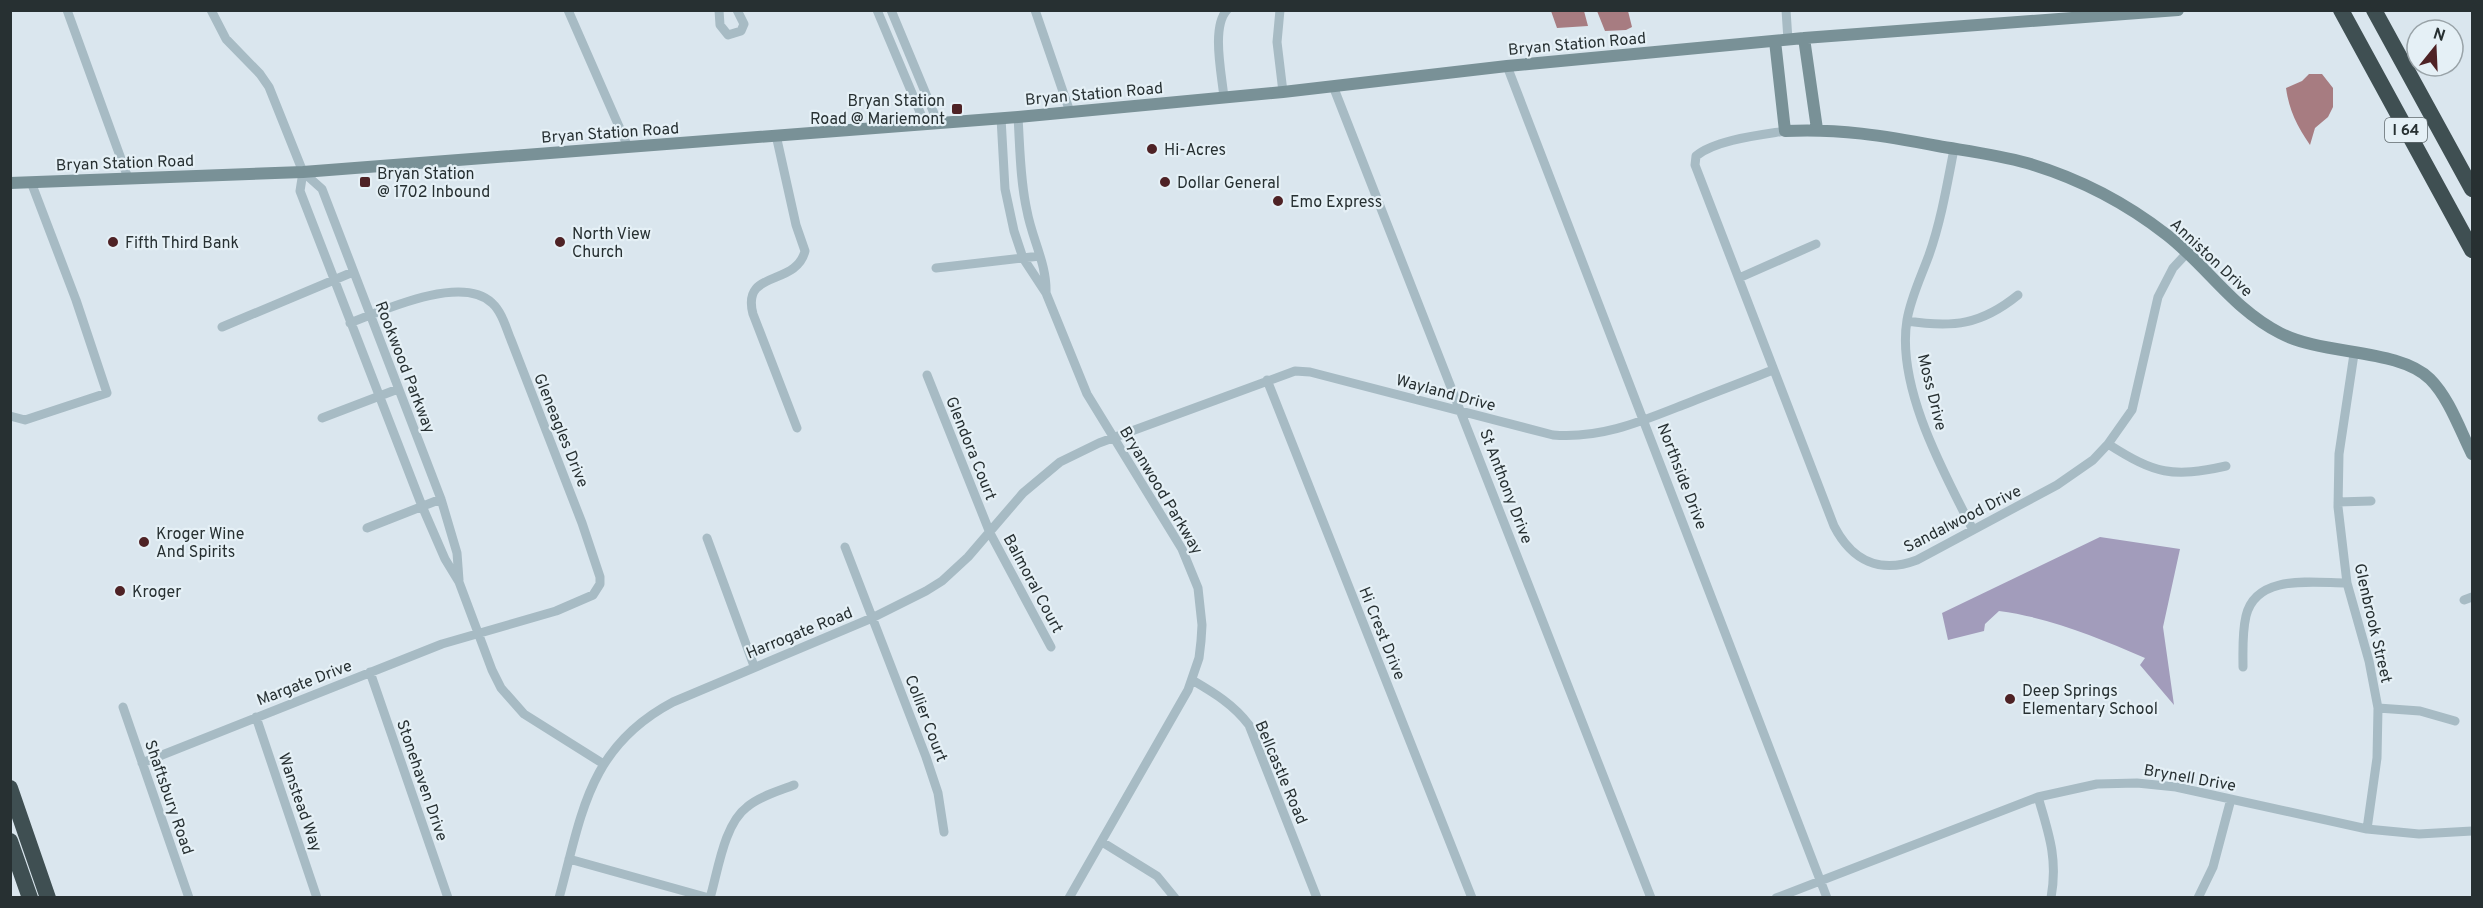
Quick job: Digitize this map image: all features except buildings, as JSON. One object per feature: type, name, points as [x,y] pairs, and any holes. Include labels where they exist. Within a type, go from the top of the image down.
[{"type":"highway","name":"I 64","points":[[2341,10],[2472,250]]},
{"type":"highway","name":"I 64","points":[[2374,10],[2472,189]]},
{"type":"highway","points":[[10,788],[48,897]]},
{"type":"highway","points":[[10,841],[30,897]]},
{"type":"main road","name":"Bryan Station Road","points":[[10,183],[303,171],[932,124],[1224,98],[1508,66],[1774,40],[2178,10]]},
{"type":"main road","points":[[1804,38],[1817,129]]},
{"type":"main road","points":[[1774,40],[1785,131]]},
{"type":"main road","name":"Anniston Drive","points":[[1785,131],[1817,129],[1860,132],[2027,164],[2074,180],[2146,220],[2187,253],[2228,296],[2262,323],[2296,341],[2407,364],[2431,380],[2441,394],[2472,453]]},
{"type":"street","points":[[67,10],[128,178]]},
{"type":"street","name":"Rookwood Parkway","points":[[212,10],[226,39],[269,87],[303,171],[322,189],[441,499],[457,553],[459,582]]},
{"type":"street","points":[[568,10],[628,147]]},
{"type":"street","points":[[719,10],[720,25],[728,35],[741,31],[744,24],[737,10]]},
{"type":"street","points":[[877,10],[932,124]]},
{"type":"street","points":[[891,10],[932,124]]},
{"type":"street","points":[[1035,10],[1070,112]]},
{"type":"street","points":[[1224,98],[1219,27],[1222,16],[1227,10]]},
{"type":"street","points":[[1280,10],[1277,42],[1283,92]]},
{"type":"street","points":[[1786,10],[1788,40]]},
{"type":"street","name":"Northside Drive","points":[[1508,66],[1827,897]]},
{"type":"street","name":"St Anthony Drive","points":[[1333,86],[1651,897]]},
{"type":"street","name":"Bryanwood Parkway","points":[[1018,117],[1026,210],[1040,256],[1046,281],[1046,293]]},
{"type":"street","name":"Bryanwood Parkway","points":[[1000,118],[1009,212],[1023,258],[1046,293],[1087,394],[1182,549],[1198,588],[1203,625],[1202,642],[1192,680],[1069,897]]},
{"type":"street","name":"Anniston Drive","points":[[1696,156],[1709,148],[1785,131]]},
{"type":"street","points":[[776,135],[795,225],[805,251],[794,267],[758,286],[751,293],[750,298],[753,314],[797,428]]},
{"type":"street","name":"Moss Drive","points":[[1954,149],[1939,224],[1906,321],[1907,357],[1921,420],[1934,452],[1973,530]]},
{"type":"street","name":"Sandalwood Drive","points":[[1696,156],[1695,165],[1834,526],[1847,547],[1857,556],[1883,566],[1906,564],[2071,477],[2108,444],[2132,410],[2158,297],[2174,268],[2187,253]]},
{"type":"street","name":"Rookwood Parkway","points":[[303,171],[300,191],[350,323],[422,506],[444,559],[459,582],[501,688],[524,714],[602,764]]},
{"type":"street","points":[[10,416],[25,420],[107,393],[76,300],[31,182]]},
{"type":"street","points":[[1739,278],[1816,244]]},
{"type":"street","points":[[936,268],[1040,256]]},
{"type":"street","points":[[222,327],[353,272]]},
{"type":"street","name":"Gleneagles Drive","points":[[350,323],[424,297],[447,293],[475,294],[492,302],[504,324],[582,522],[600,576],[600,584],[593,595],[556,611],[478,634]]},
{"type":"street","points":[[1906,321],[1952,325],[1970,322],[1997,311],[2018,295]]},
{"type":"street","name":"Glenbrook Street","points":[[2354,354],[2339,454],[2338,502],[2347,583],[2369,661],[2378,708],[2377,758],[2367,829]]},
{"type":"street","name":"Wayland Drive","points":[[1113,438],[1295,371],[1310,372],[1544,432],[1569,436],[1603,433],[1645,420],[1773,370]]},
{"type":"street","name":"Glendora Court","points":[[927,375],[990,533]]},
{"type":"street","name":"Hi Crest Drive","points":[[1267,380],[1472,897]]},
{"type":"street","points":[[322,418],[398,389]]},
{"type":"street","name":"Harrogate Road","points":[[558,897],[591,786],[602,764],[629,731],[657,710],[906,602],[942,580],[968,557],[1023,493],[1049,469],[1070,456],[1113,438]]},
{"type":"street","points":[[2108,444],[2132,459],[2163,472],[2189,473],[2226,466]]},
{"type":"street","points":[[367,528],[441,499]]},
{"type":"street","points":[[2338,502],[2371,501]]},
{"type":"street","name":"Balmoral Court","points":[[990,533],[1051,647]]},
{"type":"street","points":[[706,538],[754,666]]},
{"type":"street","name":"Collier Court","points":[[845,548],[933,777],[942,812],[944,832]]},
{"type":"street","points":[[2243,667],[2246,613],[2259,594],[2280,585],[2347,583]]},
{"type":"street","name":"Margate Drive","points":[[142,763],[442,644],[478,634]]},
{"type":"street","name":"Stonehaven Drive","points":[[370,672],[448,897]]},
{"type":"street","name":"Bellcastle Road","points":[[1192,680],[1224,699],[1249,725],[1317,897]]},
{"type":"street","name":"Shaftsbury Road","points":[[123,707],[189,897]]},
{"type":"street","points":[[2378,708],[2420,711],[2455,721]]},
{"type":"street","name":"Wanstead Way","points":[[256,717],[317,897]]},
{"type":"street","name":"Brynell Drive","points":[[1776,897],[2038,797],[2087,786],[2137,783],[2164,786],[2231,798],[2367,829],[2419,834],[2472,831]]},
{"type":"street","points":[[569,859],[710,897],[732,825],[739,814],[762,798],[794,785]]},
{"type":"street","points":[[2038,797],[2054,855],[2051,897]]},
{"type":"street","points":[[2198,897],[2213,867],[2231,798]]},
{"type":"street","points":[[1102,842],[1157,876],[1175,897]]},
{"type":"shaded area","points":[[1551,11],[1584,11],[1588,26],[1557,28]]},
{"type":"shaded area","points":[[1597,11],[1628,11],[1632,27],[1626,30],[1605,31]]},
{"type":"shaded area","points":[[2309,74],[2322,74],[2333,88],[2333,107],[2328,117],[2315,128],[2310,145],[2294,118],[2286,88],[2302,81]]},
{"type":"shaded area","points":[[2100,537],[2180,549],[2163,627],[2174,705],[2140,665],[2145,658],[2055,623],[1999,611],[1985,624],[1984,631],[1948,640],[1942,613]]},
{"type":"place","name":"Bryan Station Road @ Mariemont","points":[[957,109]]},
{"type":"place","name":"Hi-Acres","points":[[1152,149]]},
{"type":"place","name":"Bryan Station @ 1702 Inbound","points":[[365,182]]},
{"type":"place","name":"Dollar General","points":[[1165,182]]},
{"type":"place","name":"Emo Express","points":[[1278,201]]},
{"type":"place","name":"Fifth Third Bank","points":[[113,242]]},
{"type":"place","name":"North View Church","points":[[560,242]]},
{"type":"place","name":"Kroger Wine And Spirits","points":[[144,542]]},
{"type":"place","name":"Kroger","points":[[120,591]]},
{"type":"place","name":"Deep Springs Elementary School","points":[[2010,699]]}]
